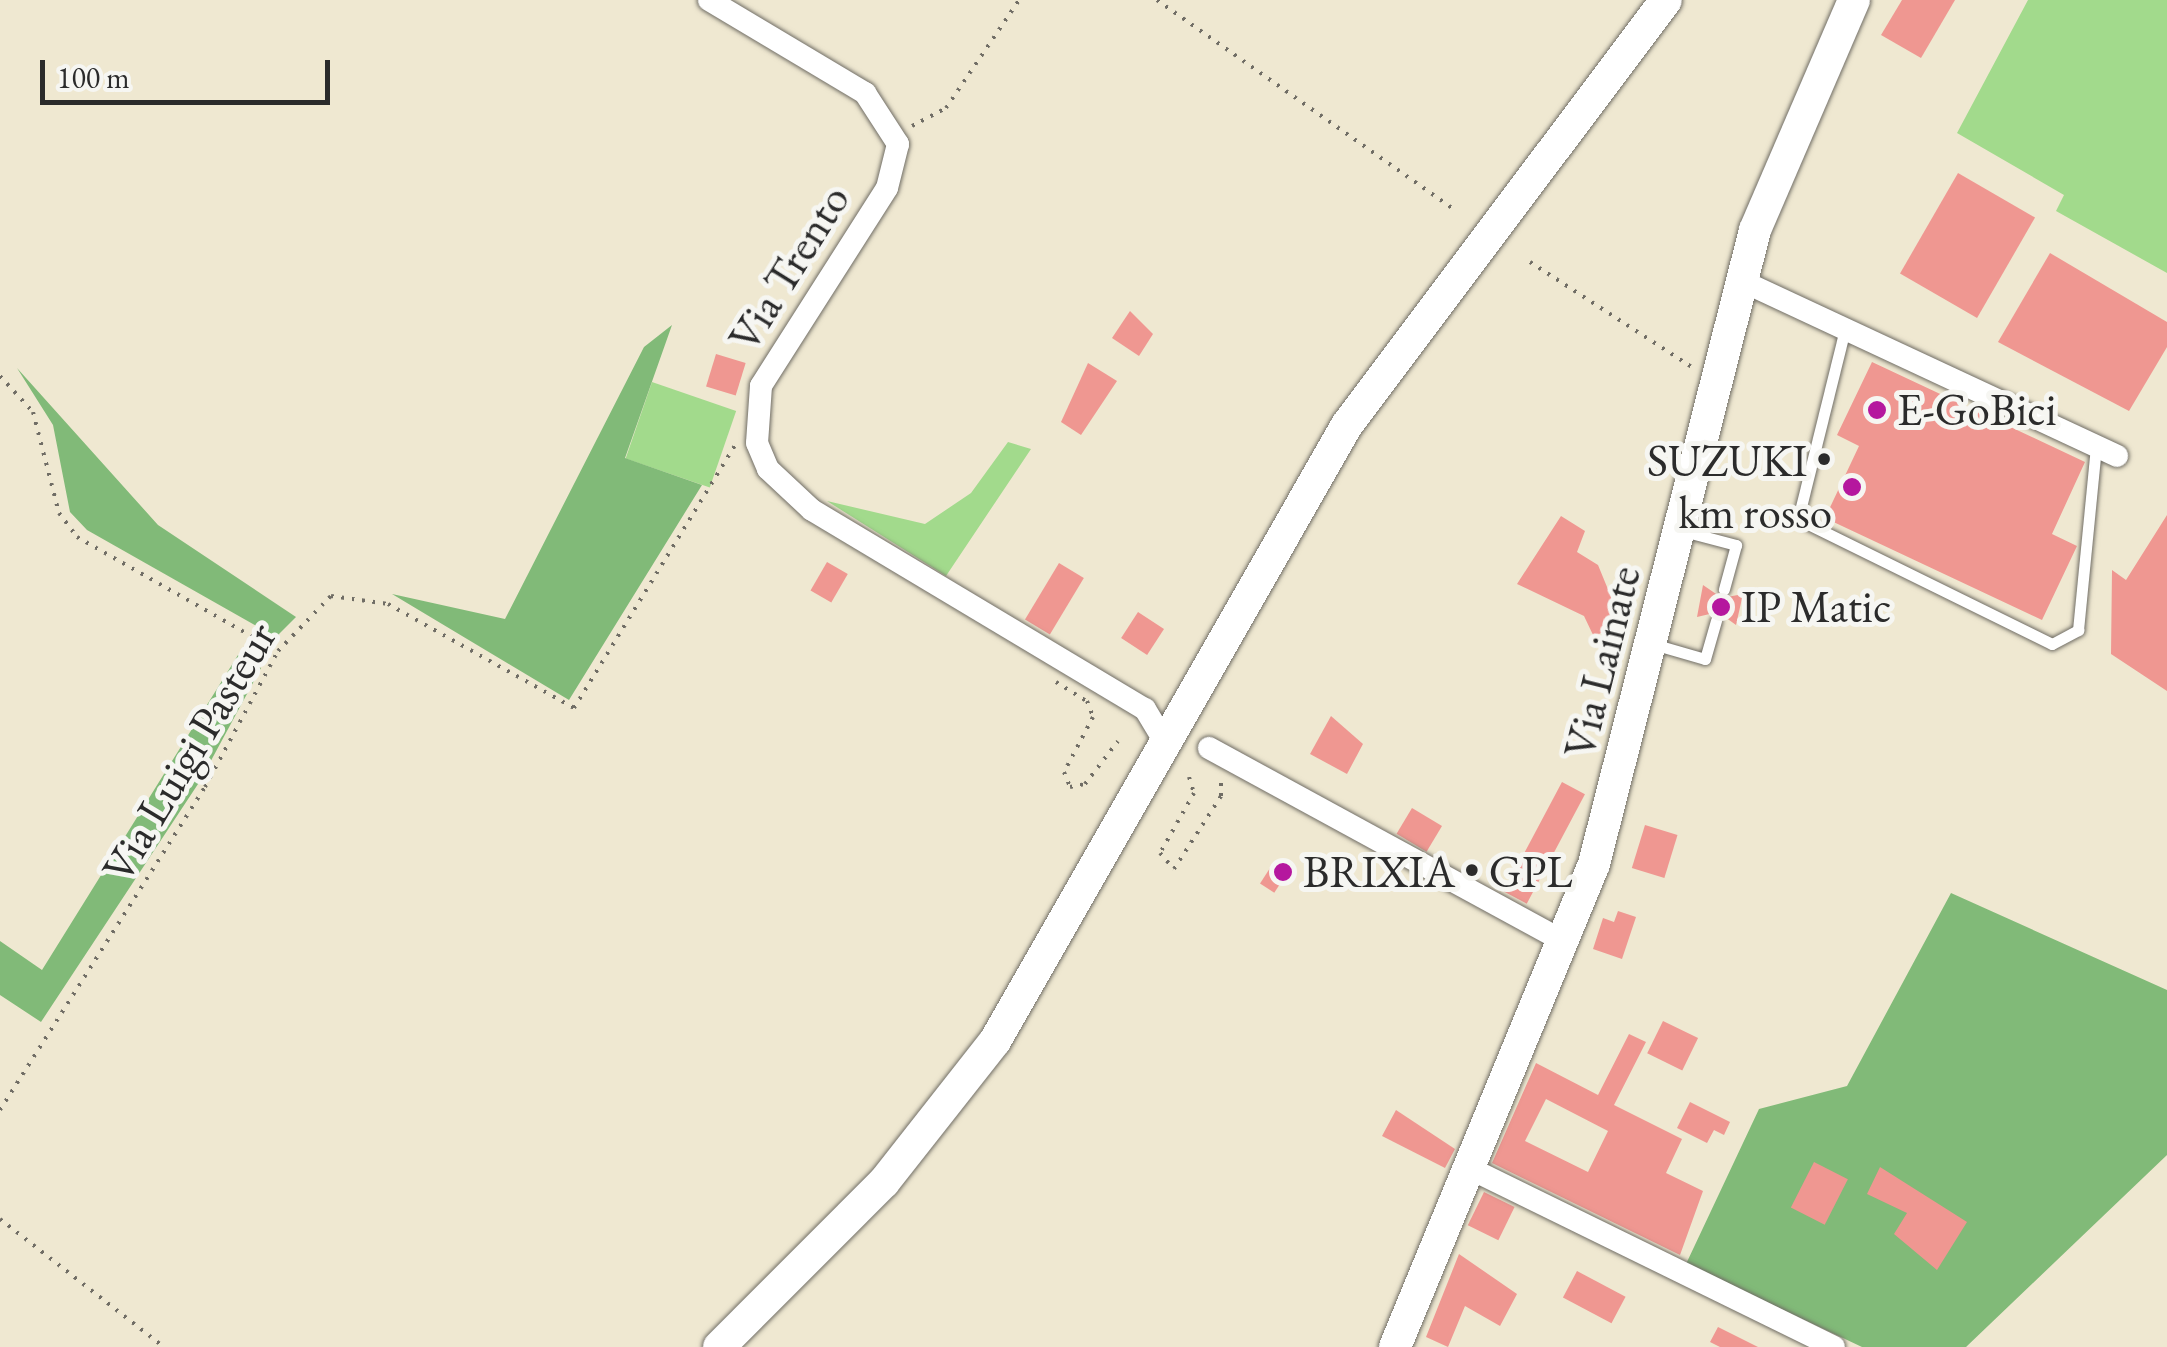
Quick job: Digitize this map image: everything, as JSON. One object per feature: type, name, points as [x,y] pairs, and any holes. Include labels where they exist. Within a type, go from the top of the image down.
[{"type":"main road","points":[[719,1347],[884,1182],[984,1056],[1347,425],[1666,0]]},
{"type":"main road","name":"Via Lainate","points":[[1394,1347],[1563,942],[1618,782],[1740,280],[1774,178],[1854,0]]},
{"type":"street","points":[[709,0],[866,94],[892,127]]},
{"type":"street","name":"Via Trento","points":[[892,127],[897,156],[887,188],[777,353],[755,418],[768,469],[788,492],[1144,710]]},
{"type":"street","points":[[1740,280],[2107,450]]},
{"type":"street","points":[[1144,710],[1181,708]]},
{"type":"street","points":[[1144,710],[1164,740]]},
{"type":"street","points":[[1208,748],[1563,942]]},
{"type":"street","points":[[1471,1169],[1834,1347]]},
{"type":"lane","points":[[1844,329],[1798,520],[2052,644],[2078,630],[2107,450]]},
{"type":"lane","points":[[1680,531],[1736,545],[1724,589]]},
{"type":"lane","points":[[1652,644],[1705,659],[1716,621]]},
{"type":"path","points":[[892,127],[946,108],[1020,0]]},
{"type":"path","points":[[1157,0],[1456,211]]},
{"type":"path","points":[[1530,262],[1716,382]]},
{"type":"path","points":[[0,376],[33,412],[58,513],[77,536],[278,650]]},
{"type":"path","name":"Via Luigi Pasteur","points":[[0,1110],[206,788],[278,650],[331,596],[367,596],[574,708],[755,418]]},
{"type":"path","points":[[1056,656],[1049,675],[1087,701],[1093,717],[1064,772],[1070,786],[1085,784],[1118,741]]},
{"type":"path","points":[[1189,777],[1194,793],[1160,853],[1174,869],[1221,796],[1230,761]]},
{"type":"path","points":[[0,1220],[164,1347]]},
{"type":"green space","points":[[2028,0],[2167,0],[2167,273],[2056,211],[2064,195],[1957,133]]},
{"type":"green space","points":[[672,325],[625,458],[702,485],[569,700],[392,594],[505,619],[644,347]]},
{"type":"green space","points":[[17,368],[158,525],[296,617],[276,637],[87,530],[70,512],[53,425]]},
{"type":"green space","points":[[652,382],[736,411],[710,488],[626,459]]},
{"type":"green space","points":[[1008,442],[1031,449],[946,576],[827,501],[925,524],[971,493]]},
{"type":"green space","points":[[238,655],[261,668],[200,781],[41,1022],[0,995],[0,941],[42,970]]},
{"type":"green space","points":[[1951,893],[2167,990],[2167,1155],[1966,1347],[1862,1347],[1686,1264],[1759,1109],[1847,1086]]},
{"type":"building","points":[[1902,0],[1955,0],[1921,58],[1881,35]]},
{"type":"building","points":[[1958,173],[2035,218],[1977,318],[1900,273]]},
{"type":"building","points":[[2050,253],[2167,322],[2167,347],[2129,411],[1998,342]]},
{"type":"building","points":[[1130,311],[1153,334],[1139,356],[1112,338]]},
{"type":"building","points":[[716,354],[746,363],[736,396],[706,387]]},
{"type":"building","points":[[1872,362],[2085,462],[2052,534],[2077,546],[2042,620],[1825,518],[1859,446],[1837,435]]},
{"type":"building","points":[[1088,363],[1117,381],[1081,435],[1061,422]]},
{"type":"building","points":[[2167,515],[2167,691],[2111,654],[2112,570],[2126,580]]},
{"type":"building","points":[[1561,516],[1585,531],[1577,552],[1598,565],[1621,621],[1594,637],[1584,616],[1517,584]]},
{"type":"building","points":[[827,562],[848,574],[831,603],[810,591]]},
{"type":"building","points":[[1059,563],[1084,578],[1050,635],[1025,620]]},
{"type":"building","points":[[1703,585],[1722,598],[1743,594],[1736,625],[1718,612],[1697,617]]},
{"type":"building","points":[[1138,612],[1164,629],[1147,655],[1121,638]]},
{"type":"building","points":[[1331,716],[1363,744],[1347,774],[1310,754]]},
{"type":"building","points":[[1562,782],[1585,794],[1527,904],[1504,891]]},
{"type":"building","points":[[1412,808],[1442,826],[1427,852],[1397,834]]},
{"type":"building","points":[[1645,825],[1678,835],[1664,878],[1632,868]]},
{"type":"building","points":[[1272,865],[1286,874],[1274,893],[1260,883]]},
{"type":"building","points":[[1618,911],[1636,917],[1622,959],[1593,949],[1603,918],[1614,922]]},
{"type":"building","points":[[1663,1021],[1698,1038],[1682,1070],[1647,1053]]},
{"type":"building","points":[[1629,1034],[1646,1042],[1614,1105],[1682,1139],[1666,1173],[1703,1191],[1680,1255],[1492,1163],[1536,1063],[1598,1095]],"holes":[[[1546,1099],[1608,1131],[1588,1172],[1525,1141]]]},
{"type":"building","points":[[1690,1102],[1730,1122],[1724,1135],[1714,1130],[1707,1143],[1677,1128]]},
{"type":"building","points":[[1396,1110],[1455,1149],[1445,1168],[1382,1136]]},
{"type":"building","points":[[1814,1162],[1848,1179],[1825,1225],[1791,1207]]},
{"type":"building","points":[[1880,1167],[1967,1222],[1937,1270],[1894,1234],[1907,1213],[1867,1194]]},
{"type":"building","points":[[1484,1192],[1515,1207],[1498,1240],[1468,1225]]},
{"type":"building","points":[[1459,1254],[1517,1294],[1500,1326],[1465,1306],[1448,1347],[1426,1337]]},
{"type":"building","points":[[1577,1271],[1626,1297],[1611,1323],[1563,1297]]},
{"type":"building","points":[[1718,1327],[1758,1347],[1720,1347],[1710,1342]]},
{"type":"place","name":"E-GoBici","points":[[1877,410]]},
{"type":"place","name":"SUZUKI • km rosso","points":[[1852,487]]},
{"type":"place","name":"IP Matic","points":[[1721,607]]},
{"type":"place","name":"BRIXIA • GPL","points":[[1283,872]]}]
